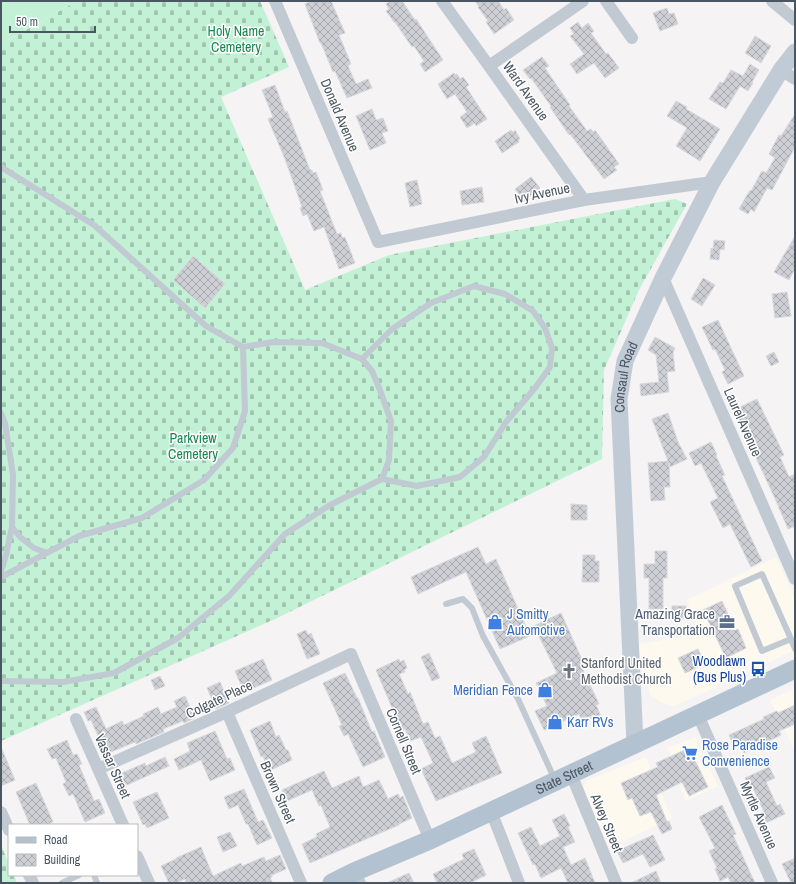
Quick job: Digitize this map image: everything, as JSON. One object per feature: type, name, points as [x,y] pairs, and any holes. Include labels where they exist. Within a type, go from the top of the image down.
[{"type":"main road","name":"State Street","points":[[332,883],[357,878],[430,840],[795,669]]},
{"type":"street","name":"Donald Avenue","points":[[275,1],[378,242]]},
{"type":"street","name":"Ward Avenue","points":[[442,1],[584,200]]},
{"type":"street","points":[[489,66],[583,1]]},
{"type":"street","points":[[606,1],[632,38]]},
{"type":"street","points":[[772,1],[795,20]]},
{"type":"street","name":"Consaul Road","points":[[635,744],[619,398],[625,361],[663,278],[712,182],[788,74],[795,52]]},
{"type":"street","name":"Ivy Avenue","points":[[378,242],[584,200],[712,182]]},
{"type":"street","name":"Laurel Avenue","points":[[663,278],[795,579]]},
{"type":"street","name":"Colgate Place","points":[[98,769],[227,712],[351,654]]},
{"type":"street","name":"Cornell Street","points":[[351,654],[430,840]]},
{"type":"street","name":"Brown Street","points":[[227,712],[301,883]]},
{"type":"street","name":"Myrtle Avenue","points":[[698,715],[772,883]]},
{"type":"street","name":"Vassar Street","points":[[76,719],[123,824]]},
{"type":"street","name":"Alvey Street","points":[[563,778],[616,883]]},
{"type":"street","points":[[491,811],[519,883]]},
{"type":"street","points":[[1,812],[8,828]]},
{"type":"street","points":[[138,858],[149,883]]},
{"type":"lane","points":[[1,166],[94,225],[206,326],[243,347],[273,342],[322,343],[362,360],[372,371],[391,421],[389,460],[382,479]]},
{"type":"lane","points":[[1,681],[63,682],[114,673],[178,638],[229,596],[286,534],[330,505],[382,479],[416,486],[460,477],[484,457],[506,422],[535,388],[550,367],[552,348],[545,328],[533,311],[505,294],[474,286],[431,303],[392,329],[362,360]]},
{"type":"lane","points":[[1,577],[78,536],[142,518],[204,480],[233,448],[245,411],[243,347]]},
{"type":"lane","points":[[1,414],[5,423],[13,474],[12,527],[1,571]]},
{"type":"lane","points":[[12,527],[20,537],[34,548],[46,553]]},
{"type":"lane","points":[[791,639],[762,651],[734,586],[762,574],[791,639],[795,649]]},
{"type":"lane","points":[[446,604],[463,599],[472,608],[483,636],[563,778]]},
{"type":"lane","points":[[62,883],[77,876]]},
{"type":"shaded area","points":[[776,557],[795,599],[795,650],[675,706],[664,704],[651,696],[642,673],[638,644],[699,634],[687,600]]},
{"type":"shaded area","points":[[795,688],[795,751],[770,700]]},
{"type":"shaded area","points":[[695,737],[718,786],[686,801],[680,788],[683,782],[667,748]]},
{"type":"shaded area","points":[[646,757],[672,818],[609,848],[583,787],[586,781]]},
{"type":"green space","points":[[1,1],[77,1],[1,44]]},
{"type":"green space","name":"Parkview Cemetery","points":[[77,1],[260,1],[289,67],[221,97],[305,290],[389,255],[675,199],[687,204],[639,290],[604,370],[602,459],[275,619],[1,741],[1,44]]},
{"type":"green space","points":[[1,845],[8,862],[8,876],[14,876],[17,883],[1,883]]},
{"type":"building","points":[[312,1],[331,1],[345,33],[339,35],[351,64],[348,66],[356,84],[368,79],[372,88],[347,98],[320,43],[305,4]]},
{"type":"building","points":[[391,1],[402,1],[415,20],[416,19],[443,60],[425,72],[420,64],[424,61],[386,11],[389,9],[386,4]]},
{"type":"building","points":[[475,1],[498,1],[504,10],[506,8],[514,20],[494,34],[486,22],[488,21]]},
{"type":"building","points":[[667,8],[669,14],[674,13],[678,24],[660,31],[653,13]]},
{"type":"building","points":[[578,22],[582,28],[588,23],[594,31],[591,33],[606,54],[608,53],[619,68],[605,78],[594,63],[577,74],[570,64],[584,54],[570,36],[574,34],[570,28]]},
{"type":"building","points":[[755,36],[771,46],[761,63],[745,53]]},
{"type":"building","points":[[542,57],[549,66],[545,68],[570,105],[569,106],[587,131],[591,129],[593,132],[595,130],[619,164],[614,167],[617,170],[604,179],[570,134],[569,135],[550,107],[551,106],[531,78],[530,79],[523,70]]},
{"type":"building","points":[[750,64],[759,70],[748,91],[740,86],[726,109],[709,99],[720,82],[723,83],[731,70],[743,76]]},
{"type":"building","points":[[454,73],[455,75],[457,74],[460,79],[463,77],[469,85],[466,87],[487,119],[476,126],[475,123],[467,128],[460,117],[467,112],[455,94],[447,99],[438,84]]},
{"type":"building","points":[[275,85],[310,170],[312,170],[313,173],[316,172],[323,190],[320,191],[337,234],[341,233],[342,238],[345,237],[355,263],[339,269],[324,227],[314,231],[307,214],[303,216],[300,208],[302,207],[285,159],[268,119],[273,117],[262,90]]},
{"type":"building","points":[[676,101],[687,107],[686,109],[720,129],[700,161],[676,146],[687,128],[667,116]]},
{"type":"building","points":[[372,109],[376,120],[383,118],[388,131],[382,133],[386,143],[370,150],[356,116]]},
{"type":"building","points":[[795,114],[795,147],[772,190],[767,188],[754,212],[751,209],[748,214],[739,209],[762,171],[766,173],[775,158],[769,154],[779,135],[781,136]]},
{"type":"building","points":[[511,130],[513,132],[515,130],[520,139],[518,140],[519,142],[502,153],[495,141]]},
{"type":"building","points":[[531,177],[540,188],[524,201],[515,189]]},
{"type":"building","points":[[417,180],[422,204],[410,207],[405,183]]},
{"type":"building","points":[[482,187],[484,202],[462,205],[460,191]]},
{"type":"building","points":[[795,236],[795,268],[789,280],[774,272]]},
{"type":"building","points":[[714,240],[725,241],[724,250],[720,249],[719,260],[710,259],[711,248],[713,249]]},
{"type":"building","points":[[193,256],[225,284],[205,308],[173,280]]},
{"type":"building","points":[[703,278],[715,285],[702,306],[691,299]]},
{"type":"building","points":[[787,292],[791,316],[775,318],[772,294]]},
{"type":"building","points":[[718,320],[744,376],[728,384],[722,372],[725,370],[702,327]]},
{"type":"building","points":[[655,337],[675,348],[673,352],[675,371],[667,372],[669,392],[641,396],[640,384],[659,382],[656,355],[648,350]]},
{"type":"building","points":[[774,352],[779,362],[771,366],[766,356]]},
{"type":"building","points":[[757,399],[784,455],[780,457],[789,477],[795,474],[795,526],[788,529],[734,410]]},
{"type":"building","points":[[668,413],[678,442],[687,459],[670,467],[669,463],[670,487],[664,487],[665,500],[651,501],[648,463],[668,461],[652,419]]},
{"type":"building","points":[[711,442],[725,475],[722,476],[762,561],[751,567],[730,524],[723,528],[710,502],[718,498],[701,463],[695,466],[689,453]]},
{"type":"building","points":[[571,504],[587,505],[587,520],[571,520]]},
{"type":"building","points":[[478,547],[486,564],[496,559],[530,636],[500,649],[466,572],[418,594],[411,577]]},
{"type":"building","points":[[655,551],[667,551],[667,578],[663,578],[663,609],[649,609],[649,578],[644,578],[644,564],[655,564]]},
{"type":"building","points":[[583,555],[595,555],[595,561],[599,561],[599,582],[582,582]]},
{"type":"building","points":[[722,601],[735,630],[738,629],[746,648],[726,658],[703,610]]},
{"type":"building","points":[[672,606],[686,606],[686,618],[672,618]]},
{"type":"building","name":"Stanford United Methodist Church","points":[[561,613],[584,664],[581,666],[599,704],[596,705],[601,716],[592,720],[590,716],[582,720],[579,714],[544,730],[535,711],[547,706],[536,683],[557,673],[534,626]]},
{"type":"building","points":[[306,630],[308,635],[311,633],[320,654],[307,659],[297,634]]},
{"type":"building","points":[[698,649],[705,664],[685,673],[678,658]]},
{"type":"building","points":[[429,653],[440,678],[432,681],[421,657]]},
{"type":"building","points":[[263,659],[272,680],[244,692],[235,671]]},
{"type":"building","points":[[399,659],[400,662],[404,660],[407,668],[404,670],[405,672],[399,674],[408,694],[410,692],[423,724],[428,722],[435,738],[440,736],[452,763],[476,752],[472,743],[486,736],[502,773],[436,801],[421,769],[433,763],[421,737],[410,741],[405,729],[402,731],[376,670]]},
{"type":"building","points":[[345,673],[358,698],[372,732],[374,731],[385,757],[363,767],[348,734],[344,736],[339,726],[342,725],[323,683]]},
{"type":"building","points":[[160,676],[165,686],[155,690],[151,680]]},
{"type":"building","points":[[220,682],[229,703],[216,709],[207,688]]},
{"type":"building","points":[[185,696],[195,718],[163,729],[164,732],[136,744],[135,742],[106,754],[91,720],[88,721],[84,712],[96,707],[106,729],[122,721],[124,725],[144,716],[143,714],[158,707],[161,714],[177,707],[174,701]]},
{"type":"building","points":[[795,705],[795,724],[779,731],[781,735],[744,753],[739,741],[733,744],[729,735],[764,719],[763,717],[777,711],[778,713]]},
{"type":"building","points":[[270,721],[276,737],[279,735],[292,760],[269,771],[263,756],[261,757],[250,730]]},
{"type":"building","points":[[215,731],[227,759],[230,758],[235,770],[210,781],[201,760],[179,770],[174,759],[190,751],[187,743]]},
{"type":"building","points":[[67,740],[73,755],[77,754],[82,764],[79,765],[94,801],[99,799],[105,813],[85,822],[73,794],[69,796],[63,784],[66,782],[56,758],[52,759],[47,749]]},
{"type":"building","points":[[1,747],[15,780],[1,786]]},
{"type":"building","points":[[689,748],[708,787],[689,796],[682,782],[656,795],[667,822],[669,821],[672,829],[662,834],[651,812],[640,816],[632,798],[628,800],[621,783],[658,767],[656,763]]},
{"type":"building","points":[[165,757],[169,766],[124,785],[120,775],[122,773],[145,763],[146,766]]},
{"type":"building","points":[[769,767],[775,778],[766,782],[777,806],[780,804],[785,814],[766,823],[761,813],[764,812],[753,788],[751,790],[745,778]]},
{"type":"building","points":[[324,771],[332,788],[359,776],[363,787],[379,780],[388,799],[398,794],[400,798],[403,796],[412,818],[310,863],[302,844],[317,837],[316,834],[330,827],[321,805],[319,806],[312,790],[287,801],[282,790]]},
{"type":"building","points":[[36,783],[53,822],[48,824],[30,824],[16,792]]},
{"type":"building","points":[[244,789],[258,822],[263,820],[272,838],[257,845],[238,805],[229,809],[224,797]]},
{"type":"building","points":[[157,792],[169,818],[147,828],[145,824],[143,825],[133,802]]},
{"type":"building","points":[[722,805],[736,834],[733,835],[755,883],[731,883],[728,877],[720,881],[715,869],[717,868],[709,851],[715,848],[699,817]]},
{"type":"building","points":[[564,814],[575,842],[563,847],[571,865],[585,858],[595,883],[568,883],[561,868],[541,878],[535,864],[533,865],[518,833],[531,827],[540,846],[560,836],[552,820]]},
{"type":"building","points":[[230,832],[237,846],[223,852],[217,837]]},
{"type":"building","points":[[653,835],[665,860],[650,867],[643,854],[623,863],[617,851]]},
{"type":"building","points":[[201,847],[213,876],[241,863],[242,866],[264,857],[266,861],[280,855],[286,869],[272,875],[270,878],[273,883],[186,883],[185,879],[176,883],[169,883],[161,866]]},
{"type":"building","points":[[474,849],[486,875],[470,883],[437,883],[433,874],[464,859],[462,854]]},
{"type":"building","points":[[795,858],[795,883],[791,883],[782,864]]},
{"type":"building","points":[[656,871],[661,883],[631,883]]},
{"type":"building","points":[[409,873],[414,883],[387,883]]},
{"type":"place","name":"J Smitty Automotive","points":[[495,622]]},
{"type":"place","name":"Amazing Grace Transportation","points":[[727,622]]},
{"type":"place","name":"Woodlawn (Bus Plus)","points":[[758,669]]},
{"type":"place","name":"Stanford United Methodist Church","points":[[569,671]]},
{"type":"place","name":"Meridian Fence","points":[[545,690]]},
{"type":"place","name":"Karr RVs","points":[[555,722]]},
{"type":"place","name":"Rose Paradise Convenience","points":[[690,753]]},
{"type":"park label","name":"Holy Name Cemetery","points":[[236,40]]}]
